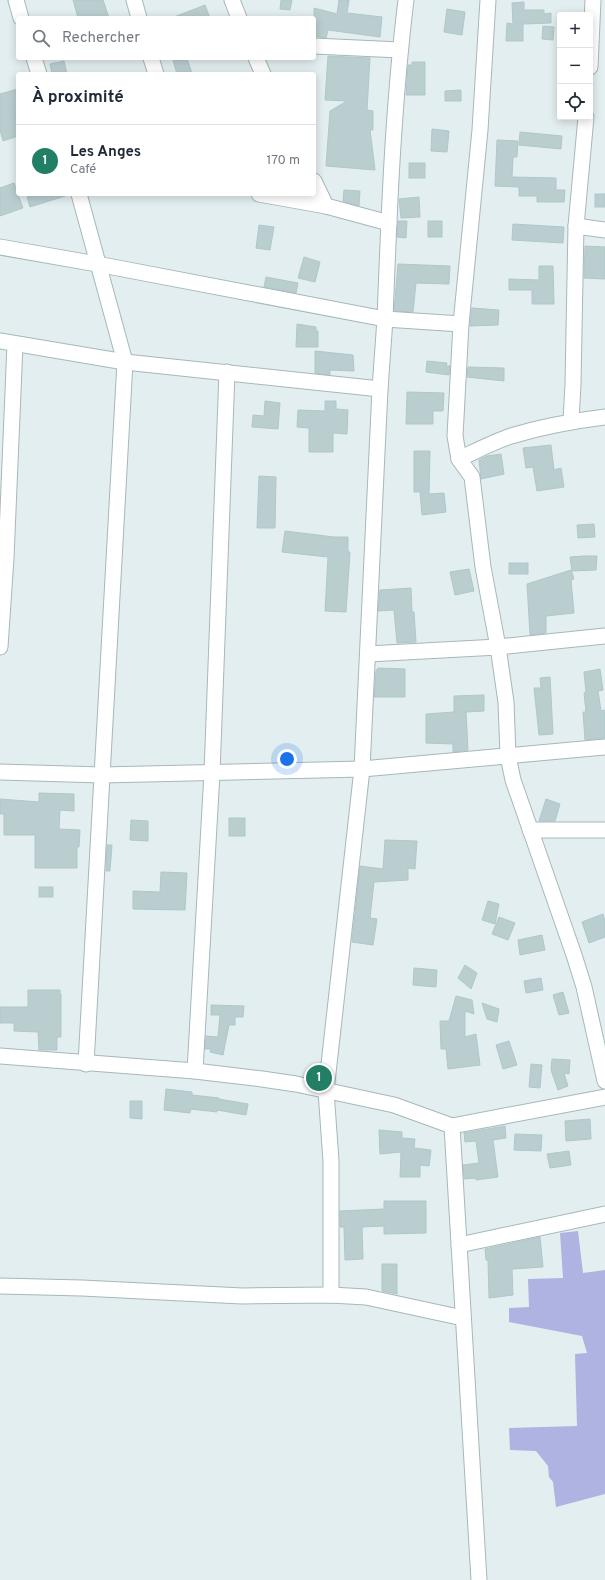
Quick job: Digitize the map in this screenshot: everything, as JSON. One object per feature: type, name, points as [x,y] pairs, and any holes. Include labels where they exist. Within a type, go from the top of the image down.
[{"type":"street","points":[[16,0],[21,16]]},
{"type":"street","points":[[134,0],[138,16]]},
{"type":"street","points":[[232,0],[238,16]]},
{"type":"street","points":[[331,1295],[331,1161],[326,1091],[362,769],[389,223],[400,50],[406,0]]},
{"type":"street","points":[[488,0],[480,130],[462,324],[455,436],[459,459],[472,478],[483,567],[498,647],[506,702],[508,756],[513,780],[584,987],[605,1080]]},
{"type":"street","points":[[591,48],[593,0]]},
{"type":"street","points":[[316,46],[400,50]]},
{"type":"street","points":[[34,60],[38,72]]},
{"type":"street","points":[[152,60],[155,72]]},
{"type":"street","points":[[257,60],[262,72]]},
{"type":"street","points":[[571,422],[576,226],[586,120]]},
{"type":"street","points":[[316,186],[326,206]]},
{"type":"street","points":[[80,196],[125,362],[86,1064]]},
{"type":"street","points":[[270,196],[326,206],[389,223]]},
{"type":"street","points":[[576,226],[605,230]]},
{"type":"street","points":[[0,247],[385,319],[462,324]]},
{"type":"street","points":[[0,647],[6,558],[7,342],[125,362],[380,389]]},
{"type":"street","points":[[195,1071],[212,773],[227,372]]},
{"type":"street","points":[[459,459],[487,445],[510,436],[571,422],[605,417]]},
{"type":"street","points":[[368,654],[498,647],[605,636]]},
{"type":"street","points":[[0,772],[102,775],[362,769],[605,747]]},
{"type":"street","points":[[530,830],[605,830]]},
{"type":"street","points":[[0,1056],[86,1064],[195,1071],[262,1079],[394,1105],[452,1126],[605,1097]]},
{"type":"street","points":[[452,1126],[479,1580]]},
{"type":"street","points":[[459,1245],[605,1214]]},
{"type":"street","points":[[0,1286],[82,1288],[242,1296],[331,1295],[366,1297],[463,1318]]},
{"type":"shaded area","points":[[578,1231],[583,1273],[605,1270],[605,1494],[556,1507],[553,1482],[549,1477],[548,1466],[536,1451],[510,1450],[509,1428],[577,1426],[575,1354],[587,1353],[582,1336],[509,1322],[509,1308],[529,1307],[528,1279],[563,1278],[560,1233]]},
{"type":"building","points":[[73,0],[103,0],[108,16],[77,16]]},
{"type":"building","points":[[281,0],[292,0],[290,10],[280,9]]},
{"type":"building","points":[[339,0],[349,0],[347,13],[382,17],[380,37],[328,30],[326,38],[316,36],[316,16],[314,16],[314,8],[337,14]]},
{"type":"building","points":[[524,2],[524,10],[544,10],[544,14],[551,13],[551,23],[523,24],[523,41],[506,41],[507,23],[513,24],[512,3]]},
{"type":"building","points":[[205,5],[209,16],[177,16]]},
{"type":"building","points":[[447,9],[465,12],[462,35],[444,32]]},
{"type":"building","points":[[543,26],[554,27],[553,40],[542,39]]},
{"type":"building","points":[[328,56],[370,58],[367,110],[373,111],[373,130],[370,130],[375,170],[326,166],[330,111],[347,101],[325,100]]},
{"type":"building","points":[[173,60],[188,60],[191,72],[176,72]]},
{"type":"building","points":[[64,61],[67,72],[52,72],[50,64]]},
{"type":"building","points":[[412,62],[425,62],[425,95],[406,95],[408,65],[412,65]]},
{"type":"building","points":[[16,90],[16,137],[3,141],[0,130],[0,94]]},
{"type":"building","points":[[461,90],[461,101],[445,101],[445,91]]},
{"type":"building","points":[[432,129],[449,131],[447,152],[431,151]]},
{"type":"building","points":[[520,132],[562,136],[561,149],[519,145]]},
{"type":"building","points":[[497,140],[518,141],[517,157],[513,157],[512,177],[556,178],[556,190],[565,190],[564,202],[537,202],[537,196],[519,196],[519,187],[495,186]]},
{"type":"building","points":[[409,163],[425,163],[425,178],[409,178]]},
{"type":"building","points":[[14,183],[16,196],[19,196],[23,208],[0,216],[0,188]]},
{"type":"building","points":[[344,190],[360,191],[359,206],[343,201]]},
{"type":"building","points":[[595,194],[605,194],[605,207],[595,207]]},
{"type":"building","points":[[30,196],[65,196],[30,207],[27,197]]},
{"type":"building","points":[[419,197],[420,217],[401,218],[399,199]]},
{"type":"building","points":[[398,221],[407,221],[406,238],[397,237]]},
{"type":"building","points":[[428,221],[442,221],[442,237],[428,237]]},
{"type":"building","points":[[513,224],[564,227],[563,243],[512,240]]},
{"type":"building","points":[[259,225],[274,227],[270,250],[256,248]]},
{"type":"building","points":[[585,246],[605,247],[605,279],[584,278]]},
{"type":"building","points":[[304,257],[320,262],[315,282],[298,278]]},
{"type":"building","points":[[398,264],[450,266],[449,284],[416,283],[413,312],[394,311]]},
{"type":"building","points":[[539,266],[553,266],[554,304],[532,304],[532,290],[509,290],[509,279],[539,280]]},
{"type":"building","points":[[266,277],[298,283],[296,293],[264,287]]},
{"type":"building","points":[[472,308],[499,310],[498,325],[470,326]]},
{"type":"building","points":[[297,324],[316,327],[316,331],[318,331],[318,347],[296,347]]},
{"type":"building","points":[[315,351],[353,355],[354,371],[330,370],[330,375],[315,373]]},
{"type":"building","points":[[427,361],[447,363],[446,366],[450,366],[449,375],[426,372]]},
{"type":"building","points":[[468,367],[504,368],[504,381],[467,377]]},
{"type":"building","points":[[407,392],[444,393],[443,411],[433,411],[433,424],[406,424]]},
{"type":"building","points":[[265,401],[280,403],[278,429],[252,427],[253,415],[264,416]]},
{"type":"building","points":[[325,401],[336,401],[336,409],[348,410],[347,434],[333,433],[333,452],[309,452],[309,428],[297,427],[298,410],[325,411]]},
{"type":"building","points":[[551,445],[554,470],[561,468],[564,487],[537,491],[533,467],[526,468],[523,448]]},
{"type":"building","points":[[414,451],[430,451],[429,494],[444,493],[446,512],[422,515],[420,492],[414,492]]},
{"type":"building","points":[[501,454],[504,474],[481,479],[479,460],[487,456]]},
{"type":"building","points":[[259,476],[276,477],[275,528],[257,528]]},
{"type":"building","points":[[594,524],[595,537],[578,538],[577,525]]},
{"type":"building","points":[[285,531],[334,537],[348,537],[348,552],[350,552],[346,612],[325,611],[328,557],[282,552]]},
{"type":"building","points":[[597,556],[596,570],[572,571],[570,557]]},
{"type":"building","points":[[509,563],[528,563],[528,574],[509,574]]},
{"type":"building","points":[[469,569],[474,591],[455,595],[450,572]]},
{"type":"building","points":[[571,570],[574,579],[571,580],[574,613],[546,616],[546,633],[530,635],[527,584]]},
{"type":"building","points":[[411,588],[412,612],[414,612],[416,642],[397,643],[394,610],[378,611],[380,590]]},
{"type":"building","points":[[378,668],[405,669],[405,697],[374,697],[376,671]]},
{"type":"building","points":[[600,669],[603,690],[598,691],[601,711],[605,710],[605,738],[585,740],[583,712],[586,712],[584,693],[586,692],[584,672]]},
{"type":"building","points":[[550,677],[553,734],[539,735],[534,688],[541,688],[540,678]]},
{"type":"building","points":[[484,695],[484,711],[466,712],[468,750],[453,752],[453,744],[426,743],[426,714],[454,712],[454,696]]},
{"type":"building","points":[[39,793],[74,794],[74,811],[60,810],[59,829],[80,830],[79,847],[77,847],[77,868],[35,868],[35,835],[4,835],[4,814],[0,814],[0,799],[39,802]]},
{"type":"building","points":[[546,799],[560,804],[555,821],[539,821]]},
{"type":"building","points":[[229,818],[245,818],[245,836],[229,836]]},
{"type":"building","points":[[131,820],[148,821],[148,841],[130,840]]},
{"type":"building","points":[[385,840],[417,841],[415,869],[408,868],[408,880],[374,882],[370,918],[377,919],[373,945],[352,942],[360,866],[383,869]]},
{"type":"building","points":[[107,845],[112,845],[110,871],[106,871]]},
{"type":"building","points":[[161,872],[187,873],[185,910],[133,909],[133,891],[160,892]]},
{"type":"building","points":[[39,887],[53,887],[53,897],[39,897]]},
{"type":"building","points":[[488,901],[499,904],[495,924],[482,920]]},
{"type":"building","points":[[603,914],[605,921],[605,937],[589,943],[582,922]]},
{"type":"building","points":[[499,917],[515,923],[508,940],[492,934]]},
{"type":"building","points":[[542,935],[545,950],[520,955],[518,940]]},
{"type":"building","points":[[465,965],[477,973],[471,989],[458,978]]},
{"type":"building","points":[[414,968],[437,970],[436,987],[413,985]]},
{"type":"building","points":[[541,978],[543,990],[526,993],[524,981]]},
{"type":"building","points":[[28,990],[60,990],[61,1037],[57,1037],[57,1050],[39,1050],[38,1032],[14,1031],[14,1023],[0,1023],[0,1007],[28,1007]]},
{"type":"building","points":[[563,992],[569,1013],[559,1015],[553,995]]},
{"type":"building","points":[[456,996],[472,1000],[474,1014],[465,1011],[465,1037],[476,1034],[480,1065],[448,1069],[446,1049],[441,1049],[440,1021],[449,1021]]},
{"type":"building","points":[[482,1003],[499,1009],[497,1022],[487,1019]]},
{"type":"building","points":[[211,1005],[244,1006],[243,1017],[235,1017],[235,1025],[229,1025],[223,1055],[210,1052],[211,1049],[205,1049],[206,1036],[218,1037],[220,1015],[211,1015]]},
{"type":"building","points":[[509,1041],[517,1065],[503,1069],[496,1045]]},
{"type":"building","points":[[552,1059],[570,1060],[569,1074],[564,1073],[568,1086],[558,1090],[551,1070]]},
{"type":"building","points":[[531,1064],[542,1065],[540,1088],[529,1087]]},
{"type":"building","points":[[166,1089],[192,1092],[192,1095],[219,1098],[248,1104],[246,1115],[217,1110],[217,1112],[191,1109],[190,1113],[164,1110]]},
{"type":"building","points":[[130,1101],[142,1101],[142,1119],[130,1118]]},
{"type":"building","points":[[590,1119],[591,1139],[566,1141],[565,1121]]},
{"type":"building","points":[[505,1126],[506,1138],[493,1140],[498,1177],[476,1180],[476,1178],[464,1179],[463,1165],[479,1163],[476,1141],[465,1142],[464,1133]]},
{"type":"building","points":[[379,1130],[402,1132],[402,1138],[415,1139],[414,1148],[431,1150],[429,1166],[420,1165],[420,1177],[400,1177],[401,1152],[380,1154]]},
{"type":"building","points":[[515,1134],[542,1135],[541,1151],[514,1150]]},
{"type":"building","points":[[569,1151],[571,1165],[550,1168],[547,1154]]},
{"type":"building","points":[[384,1201],[426,1201],[426,1233],[384,1234],[384,1226],[362,1227],[363,1259],[345,1260],[344,1227],[340,1227],[340,1211],[384,1209]]},
{"type":"building","points":[[540,1237],[543,1267],[512,1269],[513,1295],[489,1298],[488,1260],[486,1260],[485,1249]]},
{"type":"building","points":[[382,1264],[397,1264],[397,1294],[382,1291]]},
{"type":"place","name":"Les Anges","points":[[319,1078]]}]
